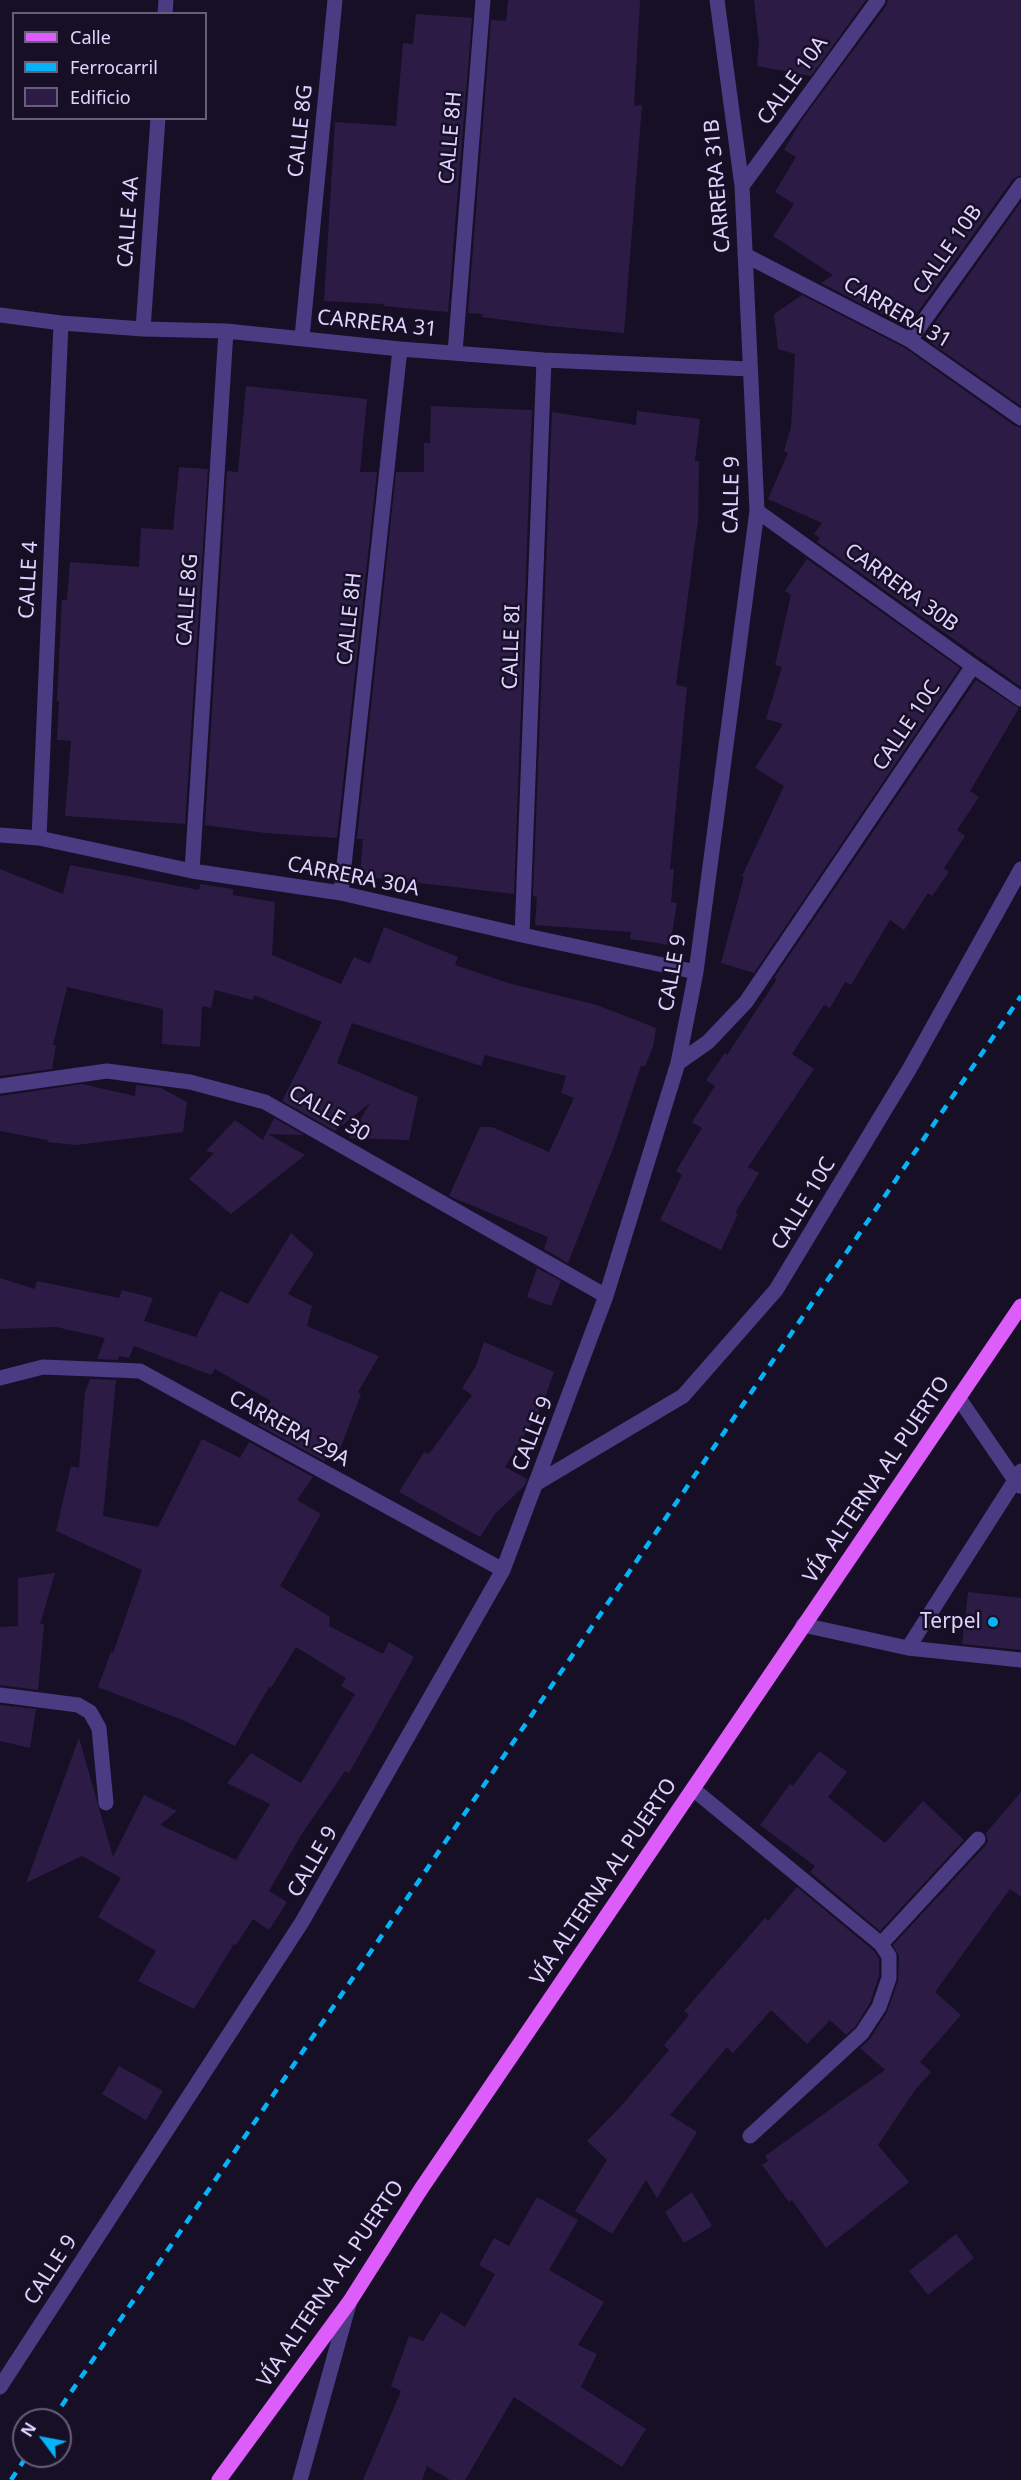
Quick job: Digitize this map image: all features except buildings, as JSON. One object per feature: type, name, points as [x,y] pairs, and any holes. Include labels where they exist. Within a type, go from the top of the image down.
[{"type":"main road","name":"VÍA ALTERNA AL PUERTO","points":[[219,2480],[350,2301],[421,2189],[1021,1306]]},
{"type":"street","name":"CALLE 8G","points":[[303,337],[335,0]]},
{"type":"street","name":"CALLE 8H","points":[[454,352],[483,0]]},
{"type":"street","name":"CARRERA 31B","points":[[717,0],[742,186],[750,369]]},
{"type":"street","name":"CALLE 10A","points":[[742,186],[878,0]]},
{"type":"street","name":"CALLE 4A","points":[[143,329],[158,120]]},
{"type":"street","name":"CALLE 10B","points":[[910,340],[1021,185]]},
{"type":"street","name":"CARRERA 31","points":[[745,255],[910,340],[1021,418]]},
{"type":"street","name":"CARRERA 31","points":[[0,315],[61,323],[143,329],[226,331],[303,337],[400,349],[544,360],[750,369]]},
{"type":"street","name":"CALLE 4","points":[[39,838],[61,323]]},
{"type":"street","name":"CALLE 8G","points":[[192,871],[226,331]]},
{"type":"street","name":"CALLE 8H","points":[[341,893],[400,349]]},
{"type":"street","name":"CALLE 8I","points":[[522,935],[544,360]]},
{"type":"street","name":"CALLE 9","points":[[0,2387],[302,1922],[503,1570],[537,1482],[606,1296],[678,1062],[696,972],[757,510],[750,369]]},
{"type":"street","name":"CARRERA 30B","points":[[757,510],[1021,699]]},
{"type":"street","name":"CALLE 10C","points":[[678,1062],[708,1042],[746,1002],[973,666]]},
{"type":"street","name":"CARRERA 30A","points":[[0,835],[39,838],[192,871],[341,893],[696,972]]},
{"type":"street","name":"CALLE 10C","points":[[537,1482],[683,1396],[776,1290],[910,1068],[1021,869]]},
{"type":"street","name":"CALLE 30","points":[[0,1086],[107,1071],[190,1082],[266,1102],[606,1296]]},
{"type":"street","name":"CARRERA 29A","points":[[0,1378],[42,1366],[140,1371],[503,1570]]},
{"type":"street","points":[[908,1648],[1019,1480],[958,1397]]},
{"type":"street","points":[[803,1625],[908,1648],[1021,1660]]},
{"type":"street","points":[[0,1695],[78,1705],[90,1712],[99,1728],[106,1803]]},
{"type":"street","points":[[693,1789],[881,1944],[889,1956],[889,1978],[879,2007],[862,2033],[750,2136]]},
{"type":"street","points":[[881,1944],[978,1839]]},
{"type":"street","points":[[300,2480],[350,2301]]},
{"type":"railway","points":[[60,2408],[1021,996]]},
{"type":"railway","points":[[11,2480],[19,2468]]},
{"type":"place","name":"Terpel","points":[[993,1622]]}]
